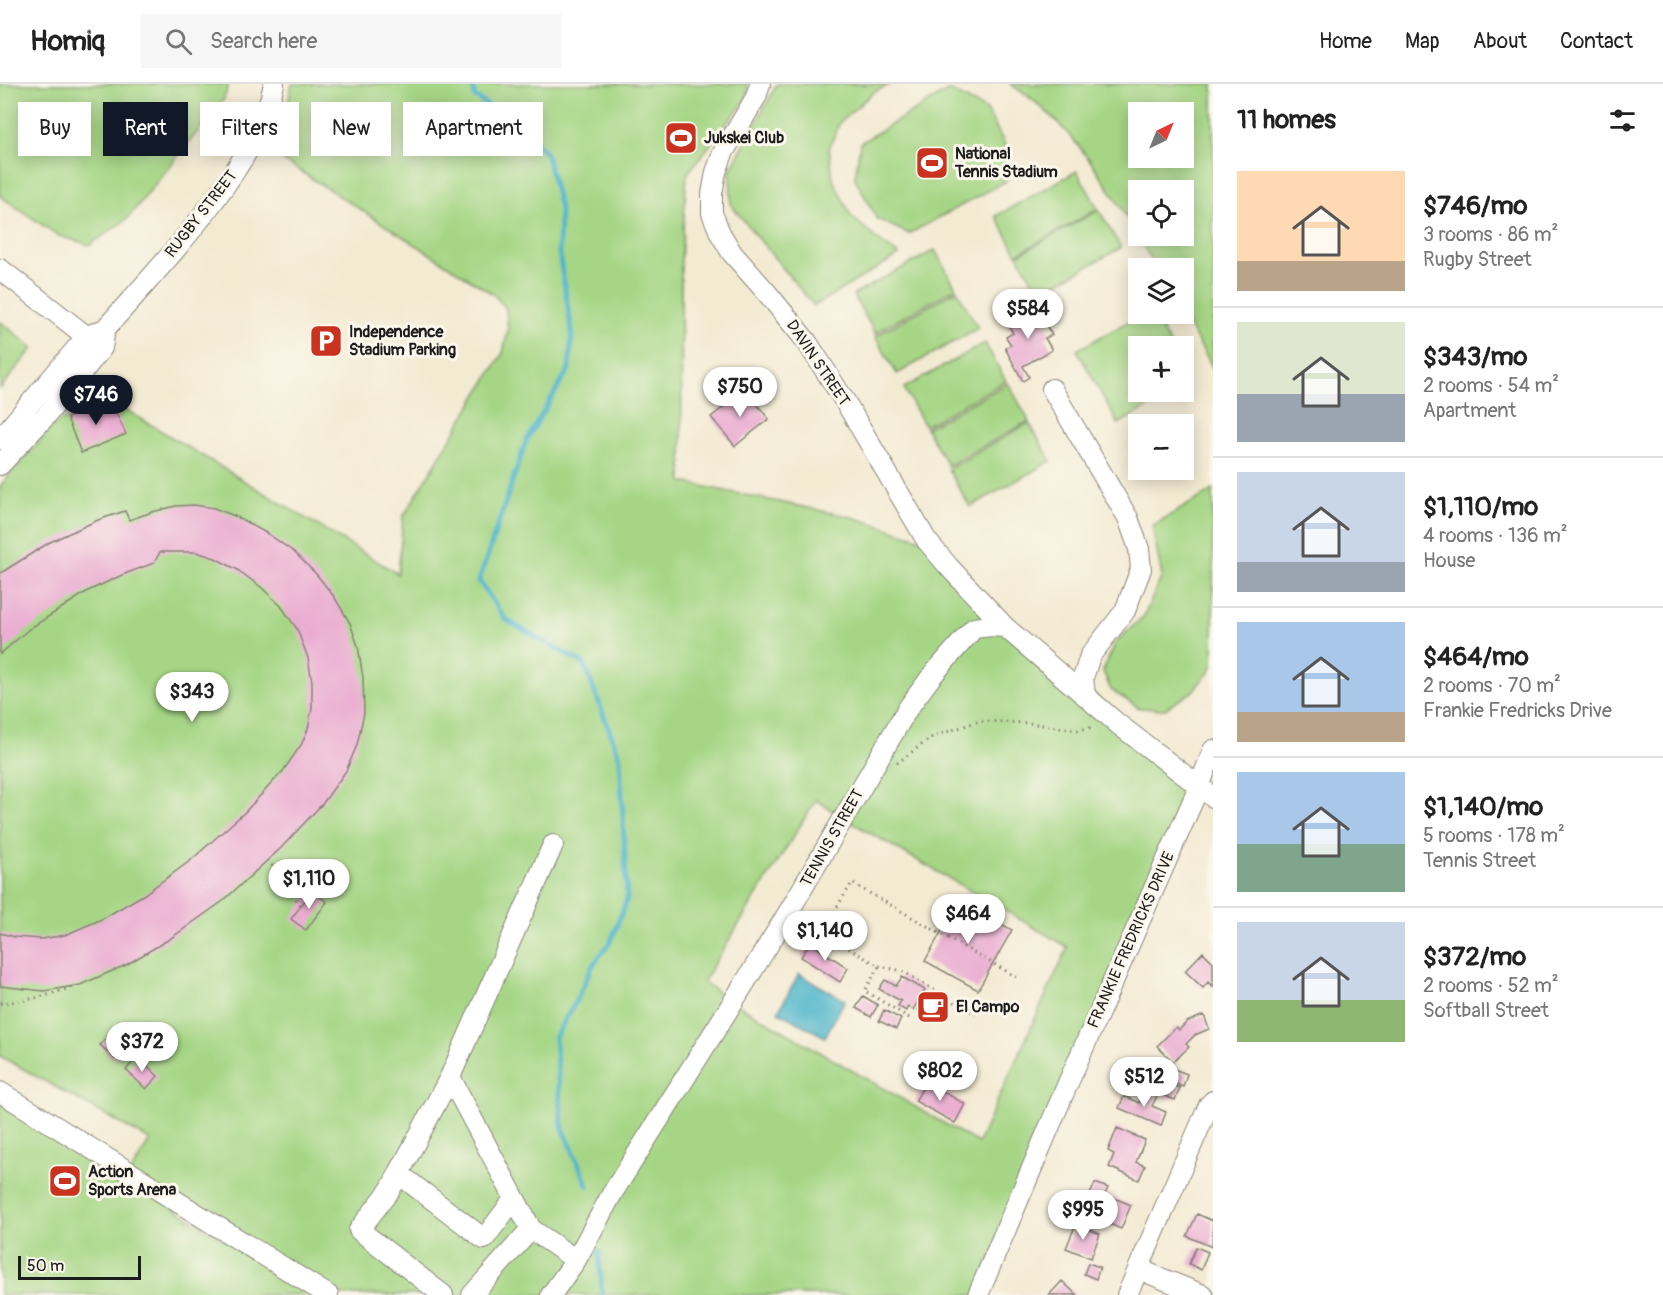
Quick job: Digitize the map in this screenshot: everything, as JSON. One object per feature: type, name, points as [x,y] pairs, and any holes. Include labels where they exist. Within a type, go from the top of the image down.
[{"type":"street","name":"RUGBY STREET","points":[[0,439],[93,343],[189,233],[230,179],[259,130],[274,84]]},
{"type":"street","name":"DAVIN STREET","points":[[760,84],[756,97],[723,153],[716,172],[712,194],[712,213],[720,233],[732,253],[807,342],[846,403],[927,541],[1005,627]]},
{"type":"street","points":[[0,269],[93,343]]},
{"type":"street","points":[[0,286],[93,343]]},
{"type":"street","name":"RUGBY STREET","points":[[0,465],[45,417],[93,343]]},
{"type":"street","points":[[1052,388],[1128,519],[1139,549],[1141,569],[1125,611],[1090,656],[1083,678],[1085,695]]},
{"type":"street","points":[[1005,627],[1118,724],[1206,792]]},
{"type":"street","name":"TENNIS STREET","points":[[550,1295],[576,1260],[613,1192],[788,913],[908,708],[931,677],[974,628],[1005,627]]},
{"type":"street","name":"FRANKIE FREDRICKS DRIVE","points":[[978,1295],[1068,1083],[1206,792],[1213,750]]},
{"type":"street","points":[[443,1295],[359,1230],[390,1191],[450,1077],[553,845]]},
{"type":"street","points":[[450,1077],[531,1229],[576,1260]]},
{"type":"street","points":[[0,1092],[328,1295]]},
{"type":"street","points":[[1127,1295],[1209,1105],[1213,1101]]},
{"type":"street","points":[[399,1174],[484,1239],[514,1199]]},
{"type":"street","points":[[472,1295],[531,1229]]},
{"type":"street","points":[[1138,1269],[1203,1295]]},
{"type":"path","points":[[893,766],[932,737],[979,721],[1028,723],[1078,730],[1118,724]]},
{"type":"path","points":[[268,860],[301,906]]},
{"type":"path","points":[[821,932],[852,883],[1020,979]]},
{"type":"path","points":[[788,913],[879,966],[902,970],[975,1014]]},
{"type":"path","points":[[879,966],[865,991],[911,1019]]},
{"type":"path","points":[[0,1003],[28,1001],[72,987]]},
{"type":"green space","points":[[0,84],[229,84],[222,102],[200,102],[200,129],[188,144],[188,102],[103,102],[103,156],[178,156],[128,218],[90,245],[59,236],[0,196]]},
{"type":"green space","points":[[292,84],[748,84],[745,101],[687,174],[681,261],[682,482],[856,518],[927,541],[949,567],[1199,787],[975,1295],[328,1295],[130,1174],[150,1140],[0,1056],[0,486],[56,423],[110,400],[398,574],[403,517],[503,353],[508,330],[506,308],[493,294],[276,156],[299,156],[299,102],[288,102]],"holes":[[[816,800],[1068,947],[978,1143],[733,1002],[703,982]]]},
{"type":"green space","points":[[777,84],[891,84],[874,92],[840,122],[829,148],[833,179],[851,216],[899,255],[814,306],[731,205],[730,170]]},
{"type":"green space","points":[[1010,84],[1213,84],[1213,368],[1188,324],[1194,324],[1194,258],[1150,258],[1143,246],[1194,246],[1194,180],[1128,180],[1128,220],[1094,167],[1056,121]]},
{"type":"green space","name":"National Tennis Stadium","points":[[949,90],[987,110],[1006,147],[1006,181],[909,234],[877,219],[855,178],[860,143]]},
{"type":"green space","points":[[1077,171],[1098,209],[1017,254],[996,216]]},
{"type":"green space","points":[[1099,210],[1121,248],[1039,293],[1018,255]]},
{"type":"green space","points":[[935,250],[956,288],[875,333],[853,295]]},
{"type":"green space","points":[[957,290],[978,328],[897,374],[875,336]]},
{"type":"green space","points":[[0,321],[33,348],[0,389]]},
{"type":"green space","points":[[1128,322],[1128,324],[1159,324],[1165,336],[1128,336],[1128,402],[1158,402],[1136,414],[1128,414],[1128,418],[1118,424],[1077,350]]},
{"type":"green space","points":[[985,343],[1006,381],[925,426],[904,388]]},
{"type":"green space","points":[[1008,383],[1029,421],[948,466],[926,428]]},
{"type":"green space","points":[[1029,423],[1051,461],[970,507],[948,469]]},
{"type":"green space","points":[[1213,490],[1213,664],[1210,671],[1192,692],[1165,709],[1139,708],[1111,690],[1103,671],[1116,642],[1144,616],[1162,576],[1152,526]]},
{"type":"green space","name":"Action Sports Arena","points":[[0,1103],[316,1295],[0,1295]]},
{"type":"water","points":[[799,974],[845,1000],[825,1037],[778,1012]]},
{"type":"building","points":[[1035,307],[1052,335],[1045,338],[1052,350],[1023,366],[1029,377],[1023,381],[1005,348],[1011,345],[1006,337],[1013,333],[1007,323]]},
{"type":"building","points":[[745,390],[769,419],[735,446],[711,417]]},
{"type":"building","points":[[110,400],[126,434],[81,453],[67,418]]},
{"type":"building","points":[[194,505],[214,508],[237,517],[268,534],[294,552],[317,575],[335,598],[350,623],[358,646],[363,678],[364,713],[357,745],[346,771],[323,803],[281,848],[223,901],[171,938],[126,965],[80,985],[44,991],[0,986],[0,933],[15,937],[42,939],[65,935],[102,919],[143,895],[190,861],[245,812],[283,771],[301,745],[308,729],[312,708],[312,682],[308,658],[297,629],[281,606],[261,587],[236,569],[215,558],[196,552],[160,552],[154,563],[88,591],[29,629],[0,654],[0,573],[50,542],[98,520],[125,511],[129,520],[176,506]]},
{"type":"building","points":[[312,891],[327,902],[306,930],[291,919]]},
{"type":"building","points":[[959,900],[1012,930],[978,990],[925,961]]},
{"type":"building","points":[[810,943],[848,968],[840,982],[801,957]]},
{"type":"building","points":[[1203,952],[1213,962],[1213,987],[1208,982],[1203,988],[1185,971]]},
{"type":"building","points":[[902,977],[925,990],[913,1010],[908,1006],[906,1011],[898,1006],[901,1001],[879,989],[885,980],[896,986]]},
{"type":"building","points":[[928,993],[946,1005],[936,1022],[918,1010]]},
{"type":"building","points":[[863,996],[878,1005],[871,1017],[856,1008]]},
{"type":"building","points":[[884,1010],[901,1019],[896,1029],[879,1021]]},
{"type":"building","points":[[1204,1015],[1209,1029],[1195,1035],[1186,1044],[1189,1047],[1173,1062],[1157,1046],[1176,1027],[1179,1030],[1187,1022]]},
{"type":"building","points":[[111,1034],[126,1048],[115,1059],[100,1045]]},
{"type":"building","points":[[138,1057],[158,1076],[146,1089],[126,1070]]},
{"type":"building","points":[[1174,1069],[1187,1074],[1183,1087],[1169,1081]]},
{"type":"building","points":[[926,1082],[965,1104],[955,1123],[915,1101]]},
{"type":"building","points":[[1166,1083],[1180,1088],[1175,1100],[1162,1095]]},
{"type":"building","points":[[1145,1090],[1157,1096],[1152,1106],[1166,1112],[1161,1126],[1119,1108],[1124,1096],[1139,1103]]},
{"type":"building","points":[[1117,1128],[1145,1140],[1136,1162],[1145,1166],[1139,1180],[1109,1167],[1114,1154],[1108,1151]]},
{"type":"building","points":[[1095,1183],[1108,1188],[1105,1194],[1131,1205],[1121,1229],[1107,1223],[1111,1214],[1086,1204]]},
{"type":"building","points":[[1197,1214],[1213,1221],[1212,1247],[1187,1236]]},
{"type":"building","points":[[1076,1224],[1100,1234],[1091,1258],[1066,1248]]},
{"type":"building","points":[[1196,1247],[1208,1252],[1201,1270],[1189,1264]]},
{"type":"building","points":[[1088,1263],[1100,1267],[1096,1279],[1084,1274]]},
{"type":"building","points":[[1062,1281],[1077,1295],[1049,1295]]},
{"type":"waterway","points":[[472,84],[475,97],[516,124],[546,153],[560,209],[559,252],[572,332],[569,369],[526,441],[479,581],[506,620],[584,664],[620,758],[627,899],[611,941],[593,965],[575,1003],[555,1037],[562,1126],[588,1186]]},
{"type":"waterway","points":[[599,1251],[602,1295]]},
{"type":"place","name":"Jukskei Club","points":[[681,138]]},
{"type":"place","name":"National Tennis Stadium","points":[[932,163]]},
{"type":"place","name":"Independence Stadium Parking","points":[[326,341]]},
{"type":"place","name":"El Campo","points":[[933,1007]]},
{"type":"place","name":"Action Sports Arena","points":[[65,1181]]}]
